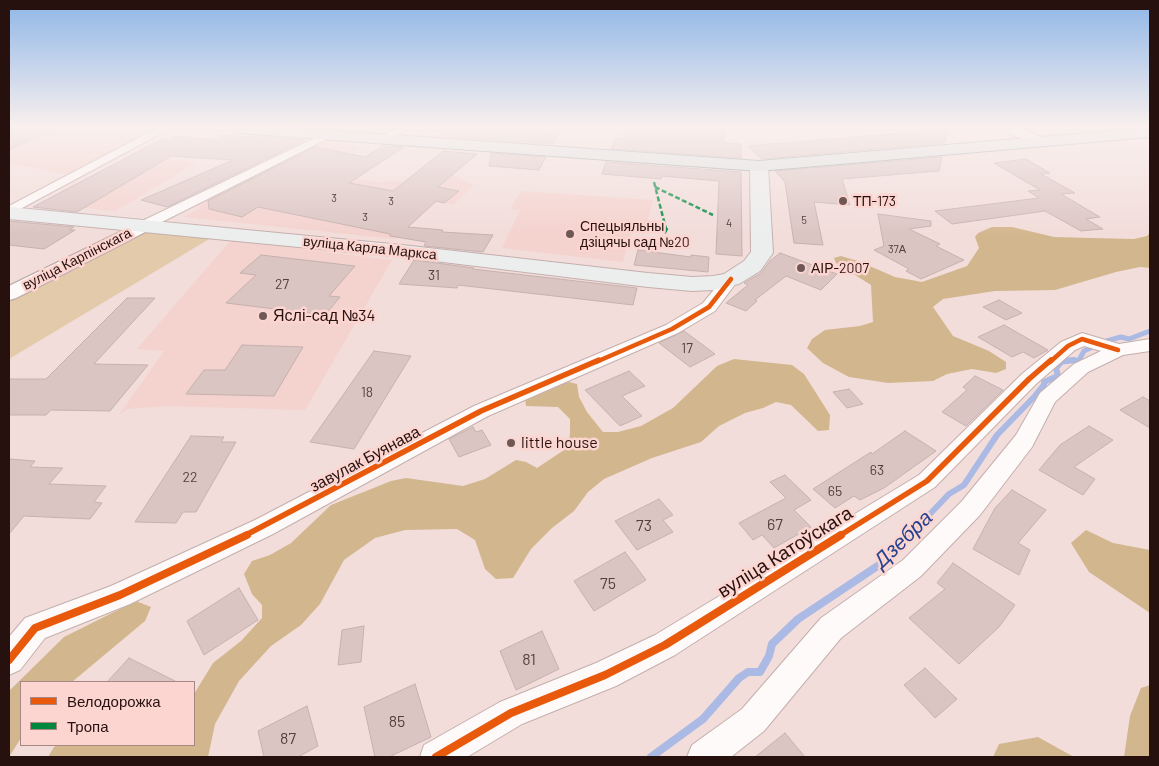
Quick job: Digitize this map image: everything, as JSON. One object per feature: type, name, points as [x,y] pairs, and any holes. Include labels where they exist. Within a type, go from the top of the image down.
[{"type":"main road","name":"завулак Буянава","points":[[731,278],[752,266],[762,253],[758,164]]},
{"type":"main road","name":"вуліца Карла Маркса","points":[[9,212],[402,251],[648,280],[692,284],[731,278]]},
{"type":"street","points":[[9,212],[99,164]]},
{"type":"street","points":[[145,225],[270,164]]},
{"type":"street","name":"вуліца Карпінскага","points":[[9,294],[145,225]]},
{"type":"street","name":"завулак Буянава","points":[[9,660],[35,628],[120,595],[255,531],[481,411],[672,329],[709,306],[731,278]]},
{"type":"street","name":"вуліца Катоўскага","points":[[436,757],[512,713],[606,675],[665,644],[927,481],[1030,379],[1068,346],[1082,339],[1118,350]]},
{"type":"street","name":"вуліца Катоўскага","points":[[704,757],[752,720],[831,628],[912,568],[971,508],[1024,441],[1047,398],[1081,368],[1118,350],[1150,345]]},
{"type":"shaded area","points":[[9,164],[87,164],[67,174]]},
{"type":"shaded area","points":[[117,164],[195,164],[116,211],[39,204],[74,184],[79,184]]},
{"type":"shaded area","points":[[275,164],[333,164],[322,170],[380,183],[391,180],[430,187],[441,185],[453,175],[474,185],[453,205],[437,202],[395,239],[184,217],[201,207],[193,205]]},
{"type":"shaded area","name":"Спецыяльны дзіцячы сад №20","points":[[521,191],[653,200],[647,224],[636,223],[627,243],[623,262],[502,248],[520,210],[510,209]]},
{"type":"shaded area","points":[[992,227],[1012,227],[1054,237],[1134,239],[1147,236],[1150,233],[1150,268],[1140,267],[1116,272],[1055,290],[995,291],[943,299],[933,307],[953,336],[989,351],[1006,362],[1006,369],[996,373],[972,369],[947,374],[933,381],[888,383],[849,377],[823,363],[807,348],[812,339],[825,330],[860,326],[873,322],[871,285],[836,263],[834,258],[841,256],[858,261],[895,277],[922,282],[967,266],[979,248],[975,237],[978,233]]},
{"type":"shaded area","points":[[146,231],[211,238],[9,359],[9,296]]},
{"type":"shaded area","name":"Яслі-сад №34","points":[[231,240],[392,260],[305,410],[165,406],[127,409],[119,415],[164,351],[137,349]]},
{"type":"shaded area","points":[[734,359],[792,365],[804,374],[830,415],[829,430],[818,431],[791,405],[776,402],[745,413],[719,426],[701,442],[652,458],[604,479],[588,492],[574,511],[552,528],[531,549],[513,578],[496,579],[485,569],[475,540],[457,529],[405,530],[375,538],[344,560],[320,604],[301,625],[271,646],[239,681],[215,724],[208,757],[48,757],[56,746],[195,746],[195,692],[213,663],[241,641],[262,618],[262,605],[252,594],[244,574],[252,561],[270,555],[291,543],[331,505],[391,481],[406,478],[463,486],[485,479],[516,460],[526,462],[537,468],[567,448],[570,434],[570,419],[558,407],[526,406],[525,397],[555,385],[569,382],[577,384],[579,397],[587,412],[603,432],[618,432],[641,426],[673,408],[717,366]]},
{"type":"shaded area","points":[[1086,530],[1113,543],[1150,550],[1150,613],[1089,572],[1071,543]]},
{"type":"shaded area","points":[[136,601],[151,607],[145,621],[73,681],[20,681],[20,740],[9,757],[9,691],[64,637]]},
{"type":"shaded area","points":[[1150,685],[1150,757],[1124,757],[1130,716],[1141,688]]},
{"type":"shaded area","points":[[1038,737],[1074,757],[993,757],[999,744]]},
{"type":"building","points":[[115,164],[158,164],[77,212],[33,207]]},
{"type":"building","points":[[224,164],[256,164],[167,207],[141,200]]},
{"type":"building","points":[[282,164],[378,164],[349,183],[393,191],[427,164],[465,164],[438,187],[459,191],[444,203],[436,201],[408,227],[443,230],[442,232],[493,235],[483,252],[424,246],[426,242],[258,207],[242,217],[209,209],[208,201]]},
{"type":"building","points":[[489,164],[542,164],[539,170],[489,166]]},
{"type":"building","points":[[605,164],[741,172],[742,256],[716,254],[719,181],[662,176],[661,179],[602,174]]},
{"type":"building","points":[[862,164],[941,164],[939,171],[842,179],[850,205],[814,202],[823,245],[794,243],[785,182],[775,171]]},
{"type":"building","points":[[995,164],[1034,164],[1050,173],[1041,174],[1075,193],[1061,194],[1100,217],[1086,219],[1103,229],[1081,231],[1045,211],[952,224],[935,211],[1039,198],[1028,191],[1040,190]]},
{"type":"building","points":[[878,214],[931,221],[931,226],[909,229],[940,244],[936,246],[964,260],[921,279],[906,271],[909,269],[874,250],[884,246]]},
{"type":"building","points":[[9,221],[74,227],[69,230],[75,230],[44,249],[9,245]]},
{"type":"building","points":[[638,250],[691,257],[691,255],[709,257],[708,272],[634,265]]},
{"type":"building","points":[[780,253],[837,274],[821,290],[786,276],[755,300],[757,301],[746,311],[726,303],[748,285],[744,283],[761,273],[770,261]]},
{"type":"building","points":[[261,255],[355,266],[329,296],[340,297],[325,315],[226,303],[256,275],[240,273]]},
{"type":"building","points":[[414,260],[473,269],[637,288],[633,305],[458,285],[457,288],[399,284]]},
{"type":"building","points":[[127,298],[155,298],[94,364],[148,365],[110,411],[51,410],[46,415],[9,415],[9,379],[46,379]]},
{"type":"building","points":[[999,300],[1022,313],[1006,320],[983,307]]},
{"type":"building","points":[[1004,325],[1048,350],[1034,358],[1023,352],[1012,357],[978,337]]},
{"type":"building","points":[[684,331],[715,354],[690,367],[659,343]]},
{"type":"building","points":[[242,345],[303,347],[274,396],[186,394],[204,370],[225,370]]},
{"type":"building","points":[[374,351],[411,356],[354,449],[310,442]]},
{"type":"building","points":[[629,371],[645,386],[622,396],[642,416],[620,426],[585,390]]},
{"type":"building","points":[[975,376],[1003,390],[966,426],[942,412],[967,390],[963,387]]},
{"type":"building","points":[[849,389],[863,404],[847,408],[833,392]]},
{"type":"building","points":[[1143,397],[1150,401],[1150,428],[1120,410]]},
{"type":"building","points":[[1089,426],[1113,440],[1074,467],[1095,479],[1083,495],[1039,470],[1060,445]]},
{"type":"building","points":[[473,427],[476,432],[482,430],[491,445],[459,457],[449,439]]},
{"type":"building","points":[[905,431],[936,451],[884,488],[860,500],[854,496],[835,508],[813,489],[871,452],[872,454]]},
{"type":"building","points":[[191,436],[224,437],[221,442],[236,442],[196,512],[183,512],[176,523],[135,522]]},
{"type":"building","points":[[9,459],[35,461],[30,467],[63,468],[49,484],[106,486],[94,502],[102,503],[90,519],[24,516],[9,534]]},
{"type":"building","points":[[785,475],[811,500],[794,510],[811,527],[774,548],[762,535],[753,540],[739,523],[786,498],[770,482]]},
{"type":"building","points":[[1012,490],[1046,510],[1018,543],[1030,550],[1019,575],[973,549],[995,508]]},
{"type":"building","points":[[659,499],[673,515],[663,520],[673,532],[637,550],[615,521]]},
{"type":"building","points":[[625,552],[646,580],[594,611],[574,581]]},
{"type":"building","points":[[953,563],[1015,605],[999,627],[959,664],[909,618],[945,589],[937,583]]},
{"type":"building","points":[[239,588],[258,620],[204,655],[187,621]]},
{"type":"building","points":[[364,626],[361,662],[338,665],[342,630]]},
{"type":"building","points":[[542,631],[559,669],[516,690],[500,651]]},
{"type":"building","points":[[129,658],[175,681],[108,681]]},
{"type":"building","points":[[925,668],[957,699],[935,718],[904,685]]},
{"type":"building","points":[[415,684],[431,737],[389,757],[375,757],[364,707]]},
{"type":"building","points":[[307,706],[318,746],[298,757],[264,757],[258,731]]},
{"type":"building","points":[[785,733],[805,757],[755,757]]},
{"type":"waterway","name":"Дзебра","points":[[1062,362],[1079,360],[1084,351],[1103,342],[1121,337],[1129,339],[1150,331]]},
{"type":"waterway","name":"Дзебра","points":[[909,536],[949,494],[964,485],[997,435],[1035,396],[1044,385],[1044,382],[1058,376],[1056,368],[1062,361],[1074,360]]},
{"type":"waterway","name":"Дзебра","points":[[651,757],[703,719],[739,678],[748,672],[760,672],[769,656],[772,644],[798,619],[888,559],[911,535]]},
{"type":"marked path","points":[[654,182],[667,228],[656,249]]},
{"type":"marked path","points":[[655,187],[713,215]]},
{"type":"cycle path","points":[[9,660],[35,628],[120,595],[264,527],[481,411],[672,329],[709,307],[731,279]]},
{"type":"cycle path","points":[[436,757],[511,713],[605,675],[665,645],[927,481],[1029,379],[1068,346],[1082,339],[1118,350]]},
{"type":"place","name":"ТП-173","points":[[843,201]]},
{"type":"place","name":"Спецыяльны дзіцячы сад №20","points":[[570,234]]},
{"type":"place","name":"АІР-2007","points":[[801,268]]},
{"type":"place","name":"Яслі-сад №34","points":[[263,316]]},
{"type":"place","name":"little house","points":[[511,443]]}]
